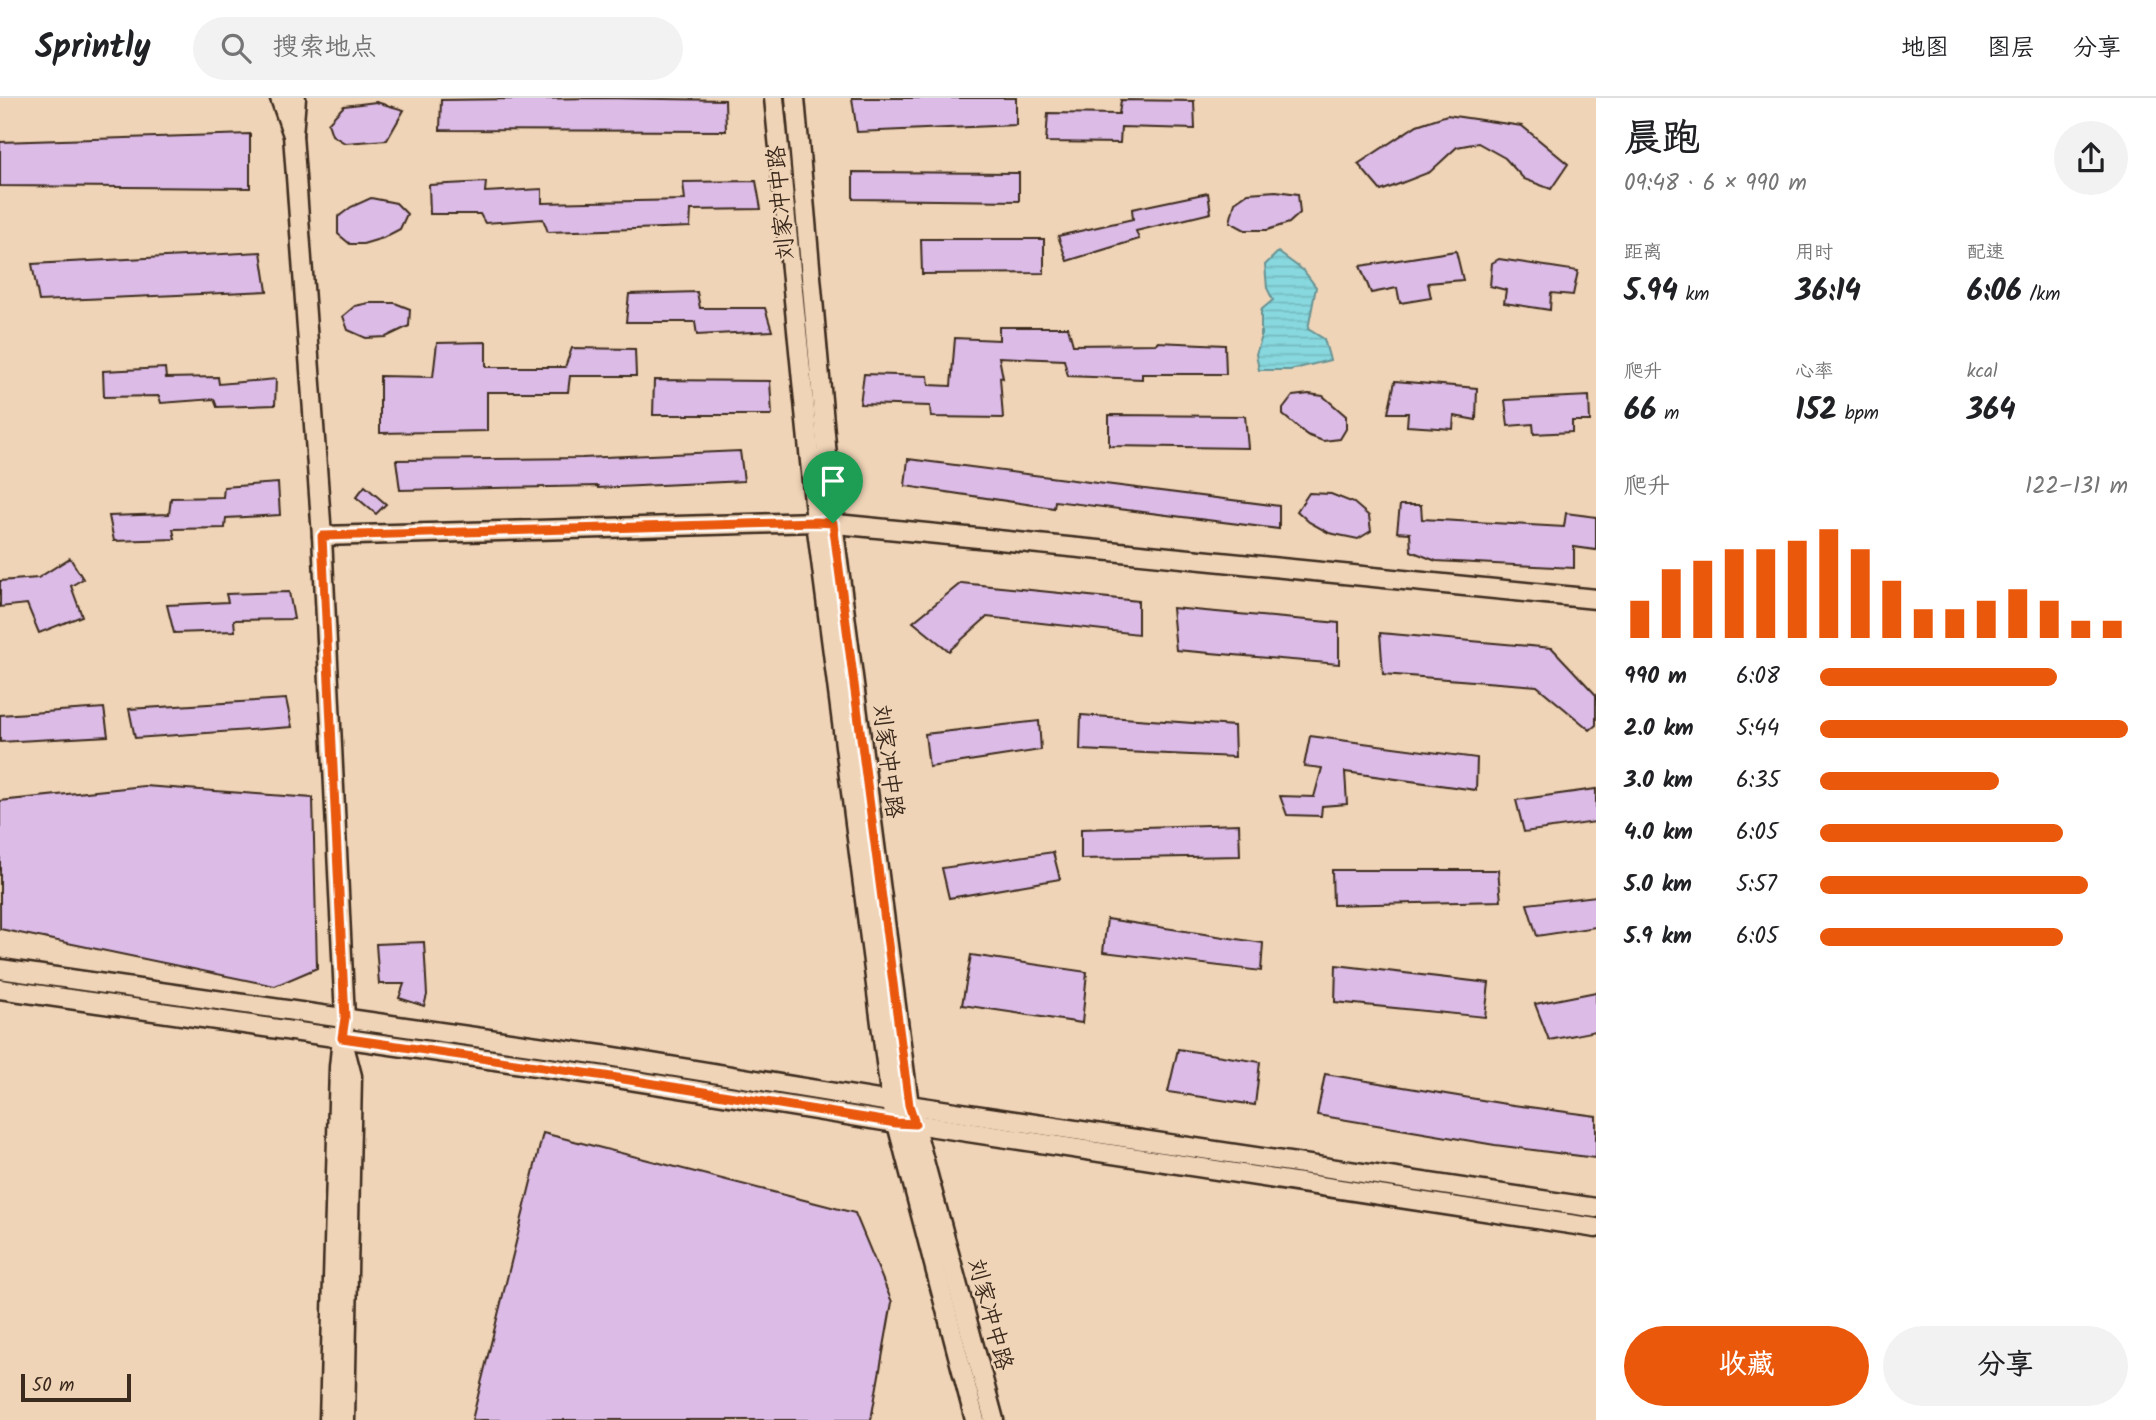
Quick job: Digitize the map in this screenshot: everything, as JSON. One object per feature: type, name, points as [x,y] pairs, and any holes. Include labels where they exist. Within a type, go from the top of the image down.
[{"type":"main road","points":[[280,98],[293,135]]},
{"type":"main road","points":[[296,98],[293,135],[322,536],[345,1018],[339,1067],[330,1420]]},
{"type":"main road","name":"刘家冲中路","points":[[774,98],[891,1101],[975,1420]]},
{"type":"main road","name":"刘家冲中路","points":[[795,98],[825,522],[909,1105],[994,1420]]},
{"type":"main road","points":[[322,536],[825,522],[1596,599]]},
{"type":"main road","points":[[0,969],[345,1018],[1596,1208]]},
{"type":"main road","points":[[0,989],[605,1076],[896,1123],[1596,1227]]},
{"type":"main road","points":[[342,1038],[352,1076],[345,1420]]},
{"type":"water","points":[[1278,252],[1304,271],[1316,287],[1308,329],[1324,339],[1330,360],[1290,370],[1259,370],[1256,354],[1261,339],[1261,310],[1273,300],[1267,288],[1265,265]]},
{"type":"building","points":[[852,98],[1016,98],[1016,125],[857,132]]},
{"type":"building","points":[[441,100],[725,100],[726,131],[440,130]]},
{"type":"building","points":[[1121,100],[1194,101],[1195,129],[1121,127],[1120,143],[1046,142],[1048,113],[1119,114]]},
{"type":"building","points":[[376,102],[404,110],[387,140],[345,143],[332,135],[328,123],[344,106]]},
{"type":"building","points":[[1447,115],[1522,126],[1568,164],[1551,189],[1524,179],[1505,158],[1478,143],[1457,147],[1430,172],[1381,191],[1358,164],[1417,125]]},
{"type":"building","points":[[250,134],[250,188],[0,186],[0,142]]},
{"type":"building","points":[[853,172],[1019,173],[1019,201],[853,199]]},
{"type":"building","points":[[756,181],[761,209],[691,210],[690,227],[548,232],[543,219],[485,223],[480,214],[430,214],[429,185],[486,182],[485,192],[542,189],[542,203],[685,200],[683,182]]},
{"type":"building","points":[[1276,191],[1298,194],[1300,213],[1289,223],[1267,230],[1245,230],[1230,222],[1235,202],[1248,193]]},
{"type":"building","points":[[1208,193],[1211,213],[1136,231],[1139,239],[1067,261],[1058,236],[1133,219],[1132,209]]},
{"type":"building","points":[[371,198],[396,203],[407,214],[400,229],[383,238],[363,244],[350,244],[338,234],[338,217],[351,207]]},
{"type":"building","points":[[921,239],[1044,239],[1044,273],[922,274]]},
{"type":"building","points":[[1456,251],[1463,280],[1428,283],[1431,298],[1400,303],[1397,288],[1371,293],[1360,266]]},
{"type":"building","points":[[261,252],[267,291],[39,301],[32,264]]},
{"type":"building","points":[[1499,259],[1578,271],[1573,295],[1551,293],[1550,310],[1504,303],[1506,290],[1490,286],[1492,263]]},
{"type":"building","points":[[697,292],[700,308],[765,308],[772,331],[697,335],[695,322],[626,322],[629,294]]},
{"type":"building","points":[[395,303],[410,309],[409,326],[386,337],[366,338],[348,330],[343,316],[355,306]]},
{"type":"building","points":[[999,327],[1068,327],[1073,345],[1157,342],[1225,345],[1226,374],[1142,374],[1142,379],[1068,376],[1064,360],[999,357],[1003,378],[1000,377],[1003,418],[931,417],[930,406],[860,404],[864,374],[928,376],[929,385],[951,386],[955,338],[999,340]]},
{"type":"building","points":[[486,342],[486,367],[565,367],[572,348],[635,349],[636,376],[570,376],[568,392],[487,392],[487,431],[380,433],[380,376],[433,377],[437,343]]},
{"type":"building","points":[[165,368],[166,378],[218,377],[219,384],[276,379],[275,405],[217,407],[214,399],[161,403],[159,396],[104,397],[103,371]]},
{"type":"building","points":[[654,380],[770,381],[772,415],[653,415]]},
{"type":"building","points":[[1395,381],[1477,388],[1476,420],[1454,416],[1453,429],[1407,426],[1408,413],[1388,413]]},
{"type":"building","points":[[1293,396],[1323,396],[1346,416],[1346,429],[1340,439],[1323,441],[1307,435],[1283,415],[1283,409]]},
{"type":"building","points":[[1589,396],[1590,421],[1572,421],[1572,432],[1534,434],[1533,424],[1508,426],[1505,400]]},
{"type":"building","points":[[1109,415],[1245,416],[1248,448],[1109,446]]},
{"type":"building","points":[[740,451],[744,481],[598,488],[400,490],[396,460],[582,458]]},
{"type":"building","points":[[908,459],[1279,506],[1279,529],[1055,501],[1054,508],[905,486]]},
{"type":"building","points":[[278,483],[280,515],[226,518],[225,528],[173,529],[175,539],[114,541],[109,516],[169,514],[171,498],[223,497],[224,487]]},
{"type":"building","points":[[365,486],[386,504],[376,514],[356,497]]},
{"type":"building","points":[[1309,493],[1331,494],[1354,503],[1369,516],[1371,531],[1358,539],[1329,533],[1309,522],[1297,511]]},
{"type":"building","points":[[1400,505],[1421,505],[1422,519],[1564,527],[1566,513],[1596,517],[1596,550],[1574,547],[1574,568],[1436,561],[1411,551],[1410,533],[1397,532]]},
{"type":"building","points":[[70,558],[83,579],[71,586],[82,616],[39,633],[27,604],[0,607],[0,581],[38,578]]},
{"type":"building","points":[[961,583],[1138,601],[1138,634],[987,617],[949,651],[913,622]]},
{"type":"building","points":[[289,592],[294,619],[234,620],[235,631],[174,633],[167,605],[228,602],[226,594]]},
{"type":"building","points":[[1172,608],[1339,623],[1339,664],[1176,650]]},
{"type":"building","points":[[1380,633],[1552,648],[1596,695],[1596,725],[1590,730],[1537,686],[1383,674]]},
{"type":"building","points":[[286,699],[292,727],[135,738],[129,709]]},
{"type":"building","points":[[104,708],[108,736],[0,742],[0,715]]},
{"type":"building","points":[[1081,715],[1234,726],[1235,757],[1080,750]]},
{"type":"building","points":[[1039,721],[1041,750],[929,767],[925,734]]},
{"type":"building","points":[[1310,736],[1477,758],[1476,790],[1345,772],[1347,804],[1322,806],[1321,816],[1287,815],[1280,796],[1314,797],[1322,768],[1304,766]]},
{"type":"building","points":[[144,786],[313,798],[317,968],[275,986],[0,929],[0,801]]},
{"type":"building","points":[[1596,789],[1596,822],[1524,832],[1516,800]]},
{"type":"building","points":[[1239,824],[1240,856],[1081,859],[1081,829]]},
{"type":"building","points":[[1053,852],[1060,879],[949,898],[942,868]]},
{"type":"building","points":[[1332,870],[1498,870],[1501,901],[1333,905]]},
{"type":"building","points":[[1596,896],[1596,927],[1537,936],[1527,904]]},
{"type":"building","points":[[1107,919],[1263,943],[1261,971],[1103,952]]},
{"type":"building","points":[[424,942],[427,995],[424,1006],[399,998],[404,984],[379,984],[376,944]]},
{"type":"building","points":[[971,955],[1087,972],[1082,1023],[962,1005]]},
{"type":"building","points":[[1336,965],[1489,983],[1485,1017],[1335,1002]]},
{"type":"building","points":[[1596,992],[1596,1031],[1549,1040],[1535,1004]]},
{"type":"building","points":[[1178,1049],[1260,1062],[1255,1105],[1168,1092]]},
{"type":"building","points":[[1325,1074],[1596,1116],[1596,1158],[1495,1145],[1317,1115]]},
{"type":"building","points":[[543,1133],[855,1213],[892,1302],[871,1420],[472,1420]]},
{"type":"route","points":[[833,523],[909,1105],[915,1124],[342,1038],[345,1018],[322,536],[833,523]]}]
